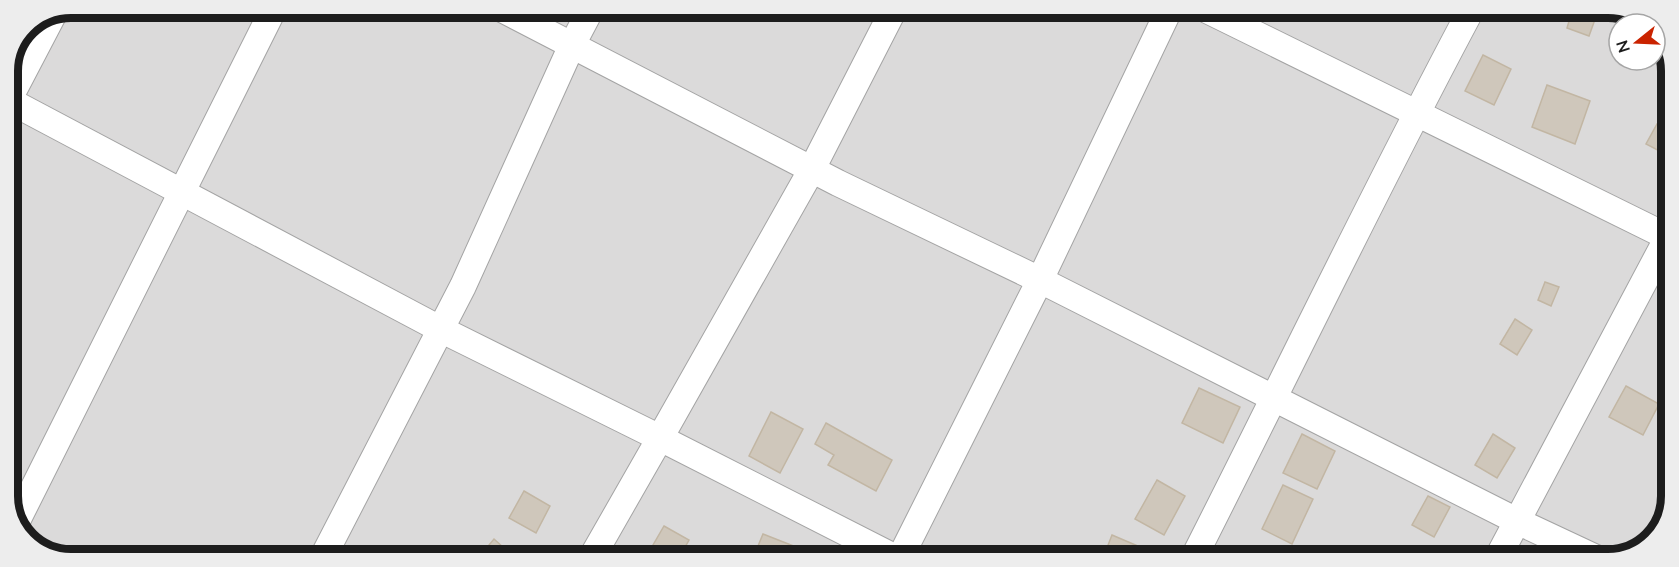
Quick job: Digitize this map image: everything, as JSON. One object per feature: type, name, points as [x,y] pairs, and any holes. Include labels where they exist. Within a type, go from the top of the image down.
[{"type":"street","points":[[21,513],[269,18]]},
{"type":"street","points":[[519,18],[812,169],[1040,280],[1575,549]]},
{"type":"street","points":[[327,549],[463,286],[586,18]]},
{"type":"street","points":[[597,549],[812,169],[889,18]]},
{"type":"street","points":[[903,549],[1040,280],[1165,18]]},
{"type":"street","points":[[1223,18],[1661,232]]},
{"type":"street","points":[[1198,549],[1416,113],[1467,18]]},
{"type":"street","points":[[18,82],[49,23]]},
{"type":"street","points":[[18,106],[440,329],[880,549]]},
{"type":"street","points":[[1502,549],[1661,251]]},
{"type":"shaded area","points":[[71,18],[1607,18],[1607,72],[1661,72],[1661,496],[1658,513],[1652,525],[1640,538],[1631,544],[1615,549],[64,549],[54,546],[39,538],[29,528],[22,516],[18,499],[18,71],[22,51],[34,34],[51,22]]},
{"type":"building","points":[[1570,18],[1595,18],[1589,36],[1567,28]]},
{"type":"building","points":[[1483,55],[1511,69],[1494,105],[1465,91]]},
{"type":"building","points":[[1547,85],[1590,101],[1575,144],[1532,127]]},
{"type":"building","points":[[1657,124],[1661,126],[1661,152],[1646,144]]},
{"type":"building","points":[[1545,282],[1559,287],[1551,306],[1538,300]]},
{"type":"building","points":[[1515,319],[1532,330],[1517,355],[1500,344]]},
{"type":"building","points":[[1626,386],[1659,404],[1643,435],[1609,417]]},
{"type":"building","points":[[1199,388],[1240,407],[1223,443],[1182,423]]},
{"type":"building","points":[[771,412],[803,429],[780,473],[749,456]]},
{"type":"building","points":[[826,423],[892,460],[876,491],[828,465],[834,455],[815,444]]},
{"type":"building","points":[[1302,434],[1335,451],[1317,489],[1283,473]]},
{"type":"building","points":[[1493,434],[1515,448],[1497,478],[1475,465]]},
{"type":"building","points":[[1157,480],[1185,496],[1164,535],[1135,519]]},
{"type":"building","points":[[1283,485],[1313,499],[1292,544],[1262,529]]},
{"type":"building","points":[[524,491],[550,506],[536,533],[509,518]]},
{"type":"building","points":[[1428,496],[1450,507],[1434,537],[1412,525]]},
{"type":"building","points":[[664,526],[689,540],[684,549],[651,549]]},
{"type":"building","points":[[763,534],[796,547],[795,549],[757,549]]},
{"type":"building","points":[[1112,535],[1140,547],[1139,549],[1107,549]]},
{"type":"building","points":[[494,539],[505,549],[486,549]]}]
